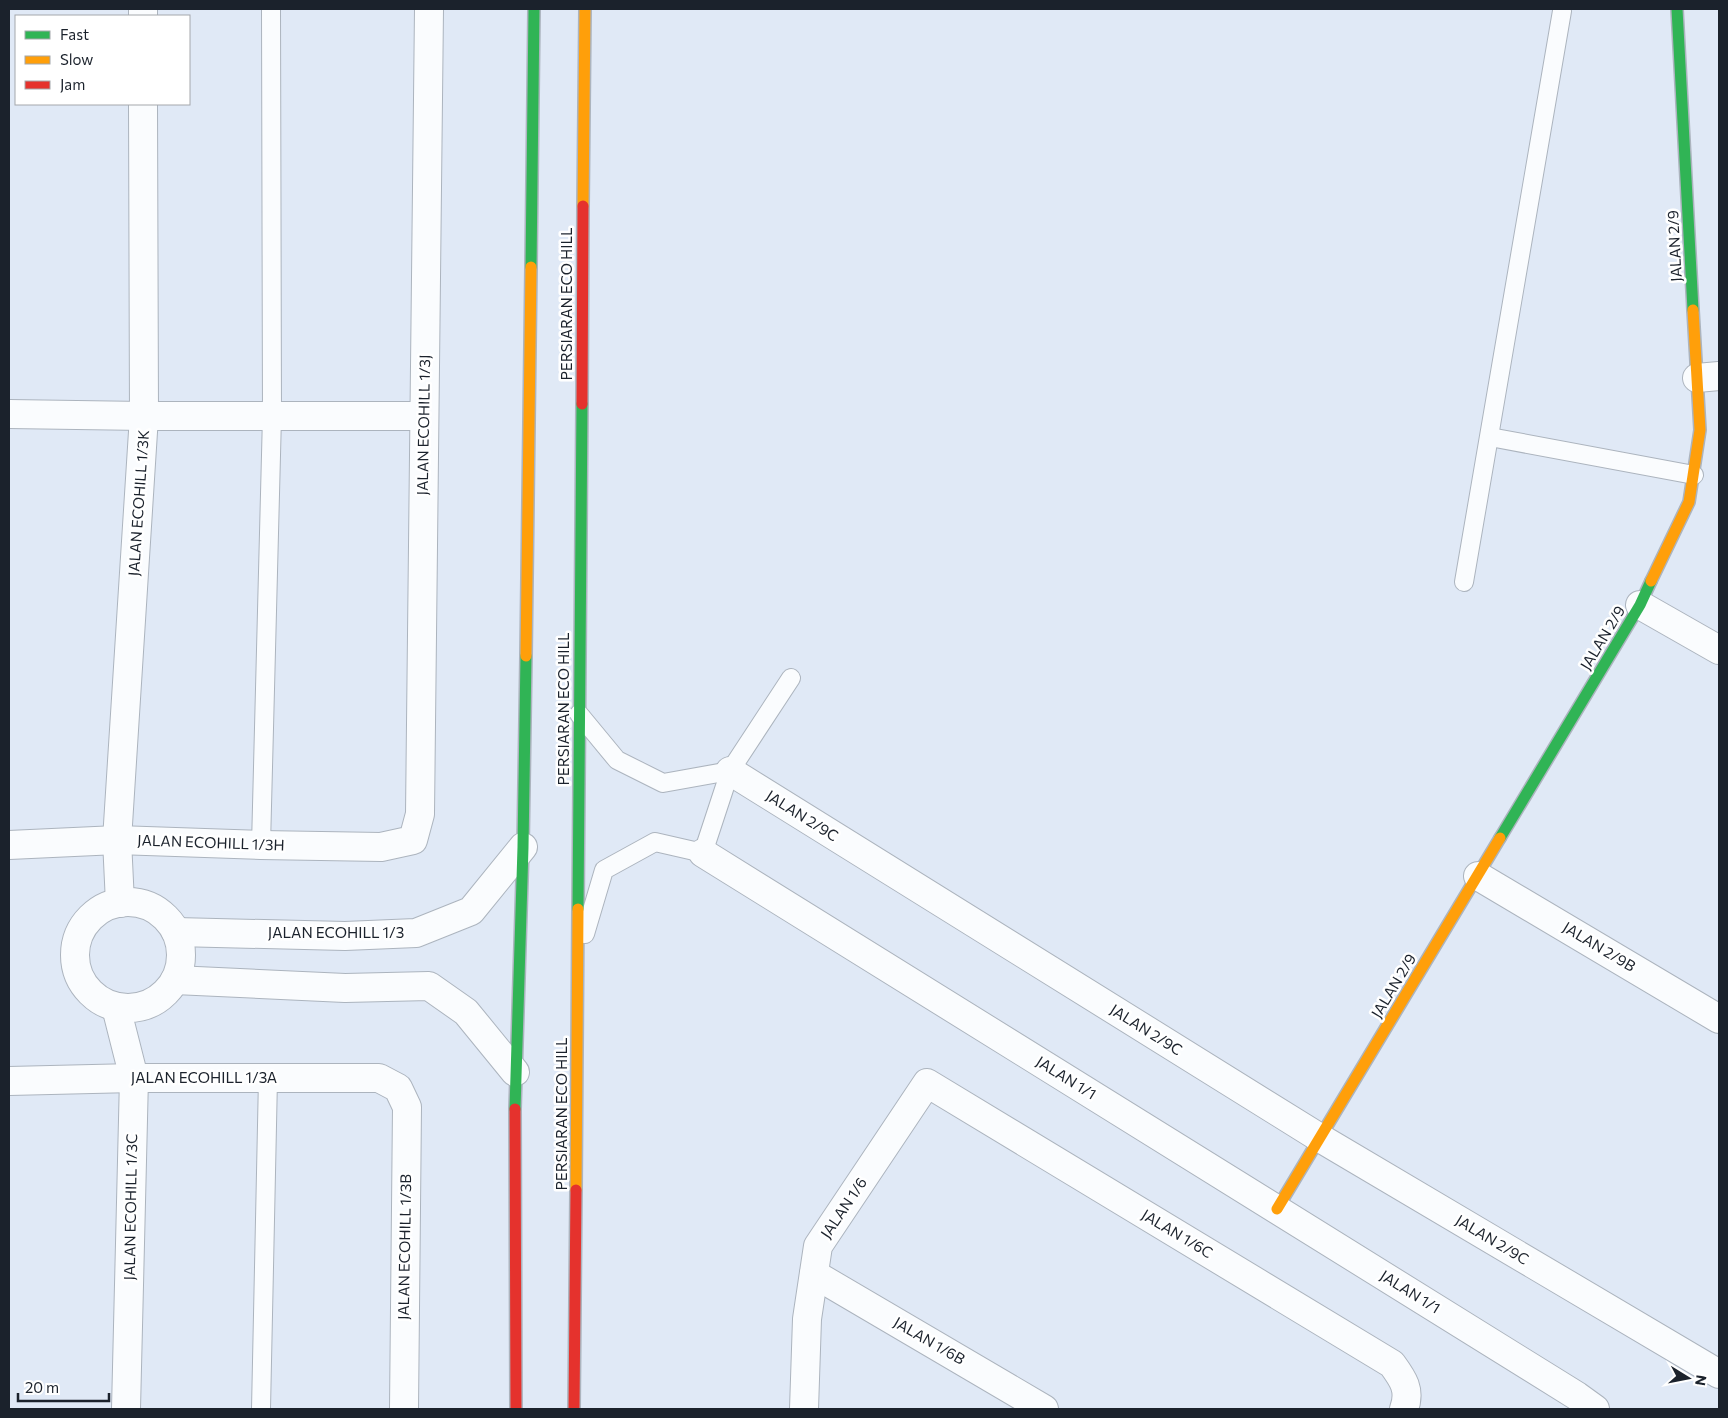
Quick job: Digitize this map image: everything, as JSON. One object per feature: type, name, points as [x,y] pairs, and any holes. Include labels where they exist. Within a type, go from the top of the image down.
[{"type":"street","name":"JALAN ECOHILL 1/3J","points":[[413,840],[420,814],[429,9]]},
{"type":"street","points":[[516,1409],[515,1072],[523,848],[534,9]]},
{"type":"street","name":"PERSIARAN ECO HILL","points":[[574,1409],[584,9]]},
{"type":"street","name":"JALAN 2/9","points":[[1277,1209],[1640,605],[1689,502],[1708,377],[1677,9]]},
{"type":"street","name":"JALAN ECOHILL 1/3K","points":[[120,902],[117,840],[144,416],[143,105]]},
{"type":"street","points":[[9,414],[424,416]]},
{"type":"street","points":[[1640,605],[1719,650]]},
{"type":"street","name":"JALAN 2/9C","points":[[730,771],[1320,1138],[1719,1374]]},
{"type":"street","name":"JALAN ECOHILL 1/3H","points":[[9,844],[117,840],[381,847],[413,840]]},
{"type":"street","name":"JALAN ECOHILL 1/3","points":[[176,932],[345,936],[416,932],[471,911],[523,848]]},
{"type":"street","name":"JALAN 1/1","points":[[703,853],[1277,1209],[1595,1409]]},
{"type":"street","name":"JALAN 2/9B","points":[[1478,876],[1719,1019]]},
{"type":"street","points":[[120,902],[137,902],[153,907],[166,918],[176,932],[181,947],[180,964],[175,980],[164,994],[150,1004],[133,1008],[116,1007],[101,1000],[89,990],[80,977],[76,961],[77,945],[82,930],[92,917],[104,908],[120,902]]},
{"type":"street","points":[[175,980],[345,988],[429,986],[466,1012],[515,1072]]},
{"type":"street","name":"JALAN ECOHILL 1/3C","points":[[116,1007],[134,1078],[126,1409]]},
{"type":"street","name":"JALAN ECOHILL 1/3A","points":[[9,1081],[134,1078],[379,1078],[398,1088]]},
{"type":"street","name":"JALAN 1/6","points":[[804,1409],[807,1319],[818,1246],[927,1083]]},
{"type":"street","name":"JALAN 1/6C","points":[[927,1083],[1392,1364],[1404,1381],[1405,1405]]},
{"type":"street","name":"JALAN ECOHILL 1/3B","points":[[398,1088],[407,1107],[404,1409]]},
{"type":"street","name":"JALAN 1/6B","points":[[814,1274],[1044,1409]]},
{"type":"lane","points":[[261,845],[272,416],[271,9]]},
{"type":"lane","points":[[1464,582],[1562,11]]},
{"type":"lane","points":[[1490,437],[1694,475]]},
{"type":"lane","points":[[703,853],[730,771],[791,678]]},
{"type":"lane","points":[[579,714],[617,760],[663,783],[730,771]]},
{"type":"lane","name":"JALAN 1/1","points":[[578,956],[604,870],[655,842],[703,853]]},
{"type":"lane","points":[[261,1409],[268,1078]]},
{"type":"traffic: fast","points":[[531,267],[534,9]]},
{"type":"traffic: fast","points":[[1677,9],[1693,310]]},
{"type":"traffic: fast","points":[[578,909],[582,404]]},
{"type":"traffic: fast","points":[[1500,838],[1640,605],[1651,581]]},
{"type":"traffic: fast","points":[[515,1109],[523,847],[526,656]]},
{"type":"traffic: slow","points":[[583,206],[585,9]]},
{"type":"traffic: slow","points":[[526,656],[531,267]]},
{"type":"traffic: slow","points":[[1651,581],[1689,502],[1700,430],[1693,310]]},
{"type":"traffic: slow","points":[[1277,1209],[1500,838]]},
{"type":"traffic: slow","points":[[576,1190],[578,909]]},
{"type":"traffic: jam","points":[[582,404],[583,206]]},
{"type":"traffic: jam","points":[[515,1109],[516,1409]]},
{"type":"traffic: jam","points":[[574,1409],[576,1190]]}]
